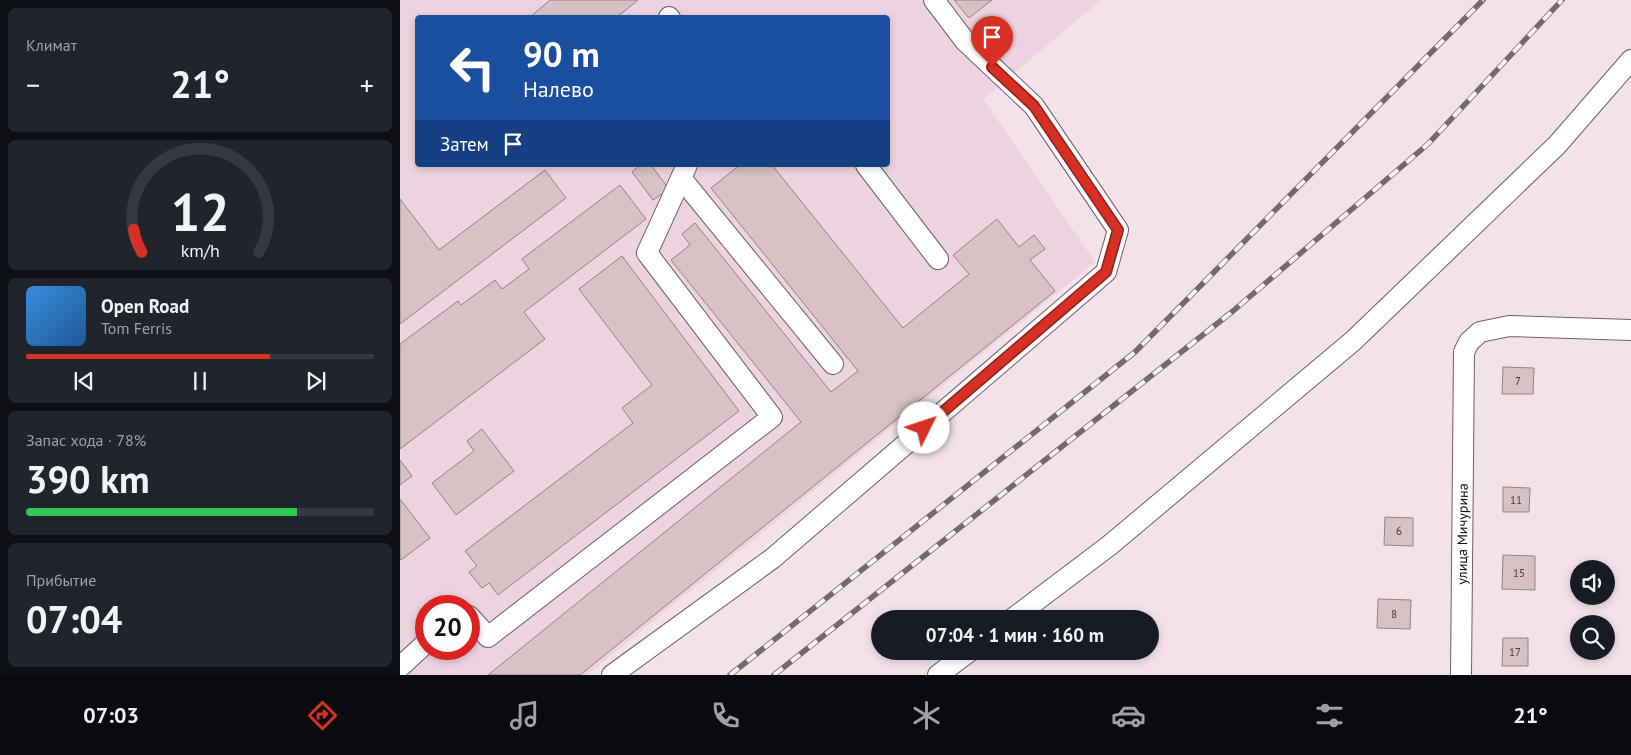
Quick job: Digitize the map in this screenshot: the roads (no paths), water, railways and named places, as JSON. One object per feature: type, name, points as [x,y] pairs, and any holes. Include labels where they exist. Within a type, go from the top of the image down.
[{"type":"street","points":[[612,675],[773,558],[1106,272],[1118,230],[1034,106],[965,41],[934,0]]},
{"type":"street","points":[[1024,610],[1110,545],[1352,341],[1557,145],[1631,60]]},
{"type":"street","points":[[868,167],[938,259]]},
{"type":"street","points":[[480,628],[488,637],[772,417],[647,253],[684,172],[833,364]]},
{"type":"street","name":"улица Мичурина","points":[[1462,675],[1464,352],[1469,342],[1480,332],[1509,326],[1631,330]]},
{"type":"street","points":[[400,666],[415,653]]},
{"type":"street","points":[[938,675],[958,660]]},
{"type":"railway","points":[[730,675],[1135,352],[1483,0]]},
{"type":"railway","points":[[774,675],[1233,311],[1428,144],[1562,0]]}]
